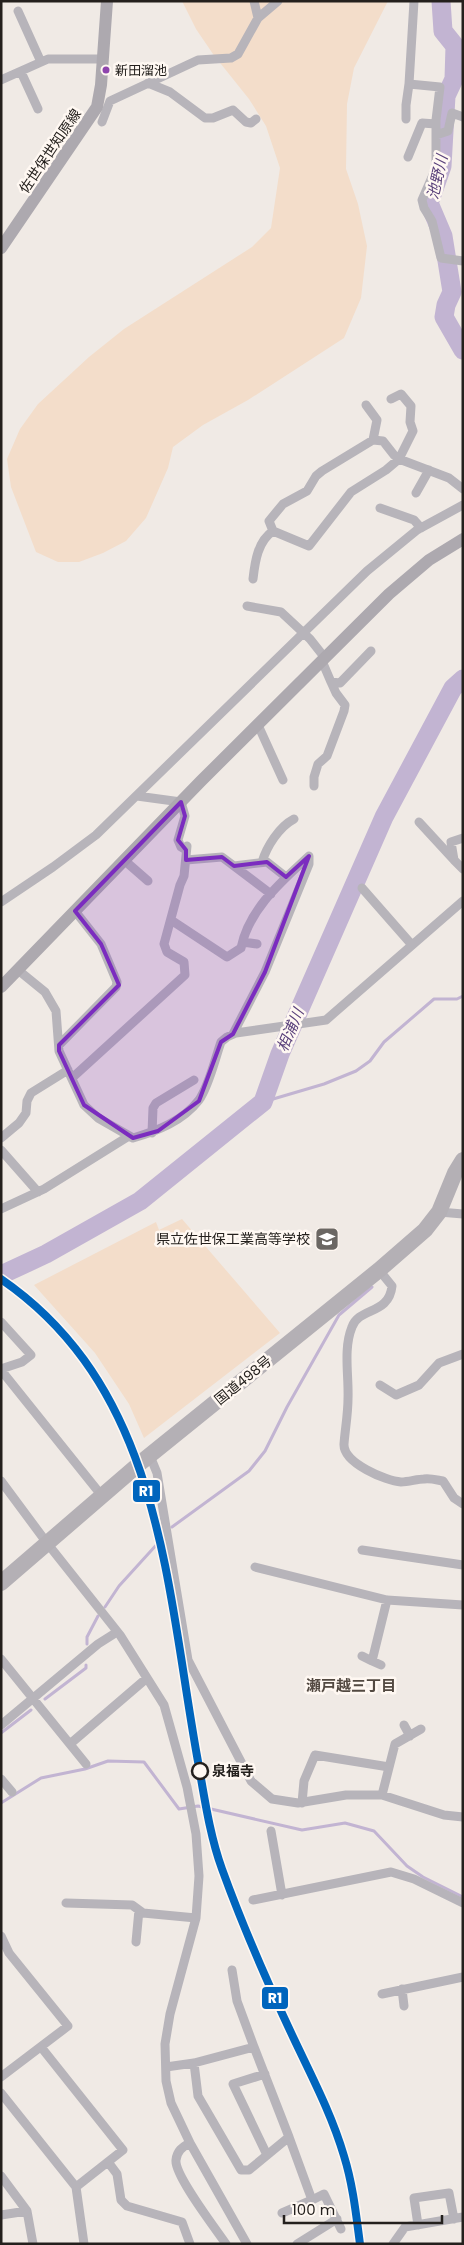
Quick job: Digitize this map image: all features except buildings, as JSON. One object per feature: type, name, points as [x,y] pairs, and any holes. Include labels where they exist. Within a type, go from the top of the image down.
[{"type":"highway","name":"国道498号","points":[[1,1583],[150,1456],[379,1270],[425,1230],[439,1212],[455,1172],[463,1160]]},
{"type":"street","points":[[254,1],[258,18]]},
{"type":"street","points":[[102,122],[103,103],[198,60],[231,58],[238,54],[258,18],[278,1]]},
{"type":"street","points":[[406,119],[414,1]]},
{"type":"street","name":"佐世保世知原線","points":[[1,248],[97,107],[103,103],[102,59],[108,2]]},
{"type":"street","points":[[18,11],[42,62]]},
{"type":"street","points":[[2,77],[21,72],[56,58],[102,59]]},
{"type":"street","points":[[21,72],[38,109]]},
{"type":"street","points":[[148,83],[170,92],[205,118],[213,118],[233,110],[246,122],[250,123],[256,119]]},
{"type":"street","points":[[409,84],[440,87],[436,124],[436,168],[422,200],[424,208],[432,220],[441,258],[463,261]]},
{"type":"street","points":[[436,135],[448,131],[452,113],[463,117]]},
{"type":"street","points":[[408,157],[422,123],[436,124]]},
{"type":"street","points":[[391,399],[401,394],[411,406],[410,422],[413,431],[399,459],[386,470],[351,492],[309,546],[273,531],[269,521],[283,504],[307,491],[316,476],[322,471],[373,440],[383,441],[399,459],[454,480],[456,485],[463,489]]},
{"type":"street","points":[[366,405],[377,420],[373,440]]},
{"type":"street","points":[[416,493],[429,470]]},
{"type":"street","points":[[1,902],[96,835],[368,570],[420,528],[463,505]]},
{"type":"street","points":[[380,508],[414,520],[420,528]]},
{"type":"street","points":[[253,579],[255,560],[265,536],[273,531]]},
{"type":"street","points":[[1,987],[258,724],[406,578],[429,560],[463,538]]},
{"type":"street","points":[[247,606],[281,612],[304,633],[323,660],[336,693],[345,706],[327,756],[318,764],[314,777],[314,786]]},
{"type":"street","points":[[331,682],[340,682],[371,651]]},
{"type":"street","points":[[258,724],[283,780]]},
{"type":"street","points":[[137,796],[181,802]]},
{"type":"street","points":[[1,1138],[26,1113],[31,1093],[70,1074],[185,975],[184,962],[167,952],[164,944],[184,876],[186,860],[186,848],[181,848],[178,840],[184,816],[181,802]]},
{"type":"street","points":[[262,862],[265,852],[286,823],[294,819]]},
{"type":"street","points":[[419,822],[463,869]]},
{"type":"street","points":[[454,860],[451,842],[463,838]]},
{"type":"street","points":[[170,920],[227,957],[242,948],[244,933],[261,905],[286,877],[309,856],[309,864],[265,972],[234,1034]]},
{"type":"street","points":[[186,860],[222,857],[270,894]]},
{"type":"street","points":[[124,860],[148,882]]},
{"type":"street","points":[[234,866],[267,862],[286,877]]},
{"type":"street","points":[[362,888],[412,945]]},
{"type":"street","points":[[18,970],[45,992],[56,1011],[59,1051],[84,1104],[98,1118],[133,1138],[152,1133],[179,1118],[199,1100],[221,1042],[234,1034],[326,1020],[463,901]]},
{"type":"street","points":[[59,1044],[116,987],[117,982],[102,944],[75,911]]},
{"type":"street","points":[[243,942],[257,944]]},
{"type":"street","points":[[152,1133],[153,1108],[156,1103],[194,1080]]},
{"type":"street","points":[[1,1209],[38,1192],[128,1136]]},
{"type":"street","points":[[1,1150],[38,1192]]},
{"type":"street","points":[[439,1212],[463,1214]]},
{"type":"street","points":[[379,1270],[392,1286],[391,1294],[387,1303],[356,1321],[352,1326],[348,1347],[348,1398],[344,1446],[352,1460],[366,1471],[401,1482],[426,1478],[443,1481],[454,1498],[463,1504]]},
{"type":"street","points":[[1,1322],[31,1355],[22,1362],[1,1370],[102,1496]]},
{"type":"street","points":[[380,1385],[396,1394],[419,1385],[439,1362],[463,1354]]},
{"type":"street","points":[[150,1456],[157,1474],[188,1660],[251,1781],[272,1799],[302,1803],[346,1796],[382,1795],[444,1815],[463,1817]]},
{"type":"street","points":[[1,1480],[47,1543],[117,1632],[164,1704],[190,1800],[196,1834],[198,1876],[196,1918],[170,2014],[165,2044],[166,2081],[171,2103],[190,2143],[247,2244]]},
{"type":"street","points":[[362,1550],[463,1565]]},
{"type":"street","points":[[254,1567],[387,1600],[463,1605]]},
{"type":"street","points":[[362,1656],[376,1663],[387,1600]]},
{"type":"street","points":[[1,1725],[98,1644],[117,1632]]},
{"type":"street","points":[[1,1659],[86,1764]]},
{"type":"street","points":[[70,1744],[147,1678]]},
{"type":"street","points":[[404,1725],[410,1736]]},
{"type":"street","points":[[382,1795],[395,1744],[421,1729]]},
{"type":"street","points":[[302,1803],[304,1781],[315,1755],[389,1767]]},
{"type":"street","points":[[1,1779],[12,1792]]},
{"type":"street","points":[[271,1831],[282,1895]]},
{"type":"street","points":[[253,1900],[391,1872],[414,1879],[463,1903]]},
{"type":"street","points":[[66,1903],[132,1905],[143,1913],[196,1918]]},
{"type":"street","points":[[136,1942],[139,1910]]},
{"type":"street","points":[[1,1936],[9,1953],[68,2026],[1,2077]]},
{"type":"street","points":[[232,1970],[237,2001],[312,2200]]},
{"type":"street","points":[[382,1994],[463,1977]]},
{"type":"street","points":[[402,1990],[404,2006]]},
{"type":"street","points":[[40,2047],[123,2150],[76,2187]]},
{"type":"street","points":[[166,2067],[194,2063],[254,2047]]},
{"type":"street","points":[[194,2063],[198,2096],[241,2170],[249,2170],[289,2137]]},
{"type":"street","points":[[264,2074],[232,2084],[266,2155]]},
{"type":"street","points":[[1,2092],[76,2187],[84,2244]]},
{"type":"street","points":[[190,2143],[178,2152],[175,2162],[181,2177],[226,2244]]},
{"type":"street","points":[[108,2162],[117,2174],[121,2200],[127,2206],[182,2222],[190,2244]]},
{"type":"street","points":[[1,2176],[27,2211],[33,2244]]},
{"type":"street","points":[[393,2244],[405,2227],[418,2225],[458,2218],[449,2192],[414,2198],[418,2225]]},
{"type":"street","points":[[282,2213],[324,2194],[341,2229]]},
{"type":"street","points":[[1,2215],[27,2211]]},
{"type":"street","points":[[296,2244],[311,2240],[337,2220]]},
{"type":"highlighted area","points":[[181,802],[185,816],[178,840],[186,850],[186,860],[222,857],[234,866],[267,862],[286,877],[309,856],[265,972],[233,1034],[221,1042],[199,1101],[158,1131],[133,1138],[84,1105],[59,1051],[59,1045],[119,985],[101,944],[75,911]]},
{"type":"shaded area","points":[[182,1],[388,1],[354,68],[347,104],[346,169],[358,204],[367,246],[361,298],[344,338],[248,400],[203,425],[173,447],[168,468],[146,518],[126,541],[103,553],[79,562],[58,562],[36,552],[11,487],[7,459],[20,429],[38,404],[89,357],[124,329],[252,247],[271,228],[280,168],[266,126],[249,99],[213,54],[196,29]]},
{"type":"shaded area","points":[[182,1219],[280,1333],[144,1438],[129,1404],[95,1353],[34,1285],[156,1222],[159,1230]]},
{"type":"waterway","name":"池野川","points":[[441,1],[443,31],[455,46],[454,79],[446,96],[442,166],[429,203],[443,236],[452,292],[446,305],[444,317],[463,350]]},
{"type":"waterway","name":"相浦川","points":[[1,1275],[46,1254],[140,1201],[263,1102],[280,1054],[384,817],[453,688],[463,679]]},
{"type":"waterway","points":[[263,1102],[324,1084],[356,1071],[370,1061],[384,1042],[434,999],[457,999],[463,996]]},
{"type":"waterway","points":[[172,1527],[249,1471],[265,1451],[287,1407],[339,1315],[372,1287]]},
{"type":"waterway","points":[[105,1607],[119,1586],[159,1542]]},
{"type":"waterway","points":[[87,1644],[87,1637],[98,1616]]},
{"type":"waterway","points":[[45,1699],[86,1668],[86,1665]]},
{"type":"waterway","points":[[1,1733],[31,1710]]},
{"type":"waterway","points":[[1,1803],[41,1778],[85,1769],[108,1761],[144,1762],[179,1809],[198,1806],[302,1830],[345,1823],[374,1831],[407,1866],[423,1877],[463,1897]]},
{"type":"transit line","name":"R1","points":[[1,1279],[54,1324],[95,1376],[125,1433],[147,1494],[164,1558],[197,1756],[217,1855],[256,1955],[334,2126],[350,2178],[360,2244]]},
{"type":"place","name":"新田溜池","points":[[106,70]]},
{"type":"place","name":"県立佐世保工業高等学校","points":[[327,1239]]},
{"type":"place","name":"泉福寺","points":[[200,1771]]},
{"type":"district","name":"瀬戸越三丁目","points":[[351,1685]]}]
